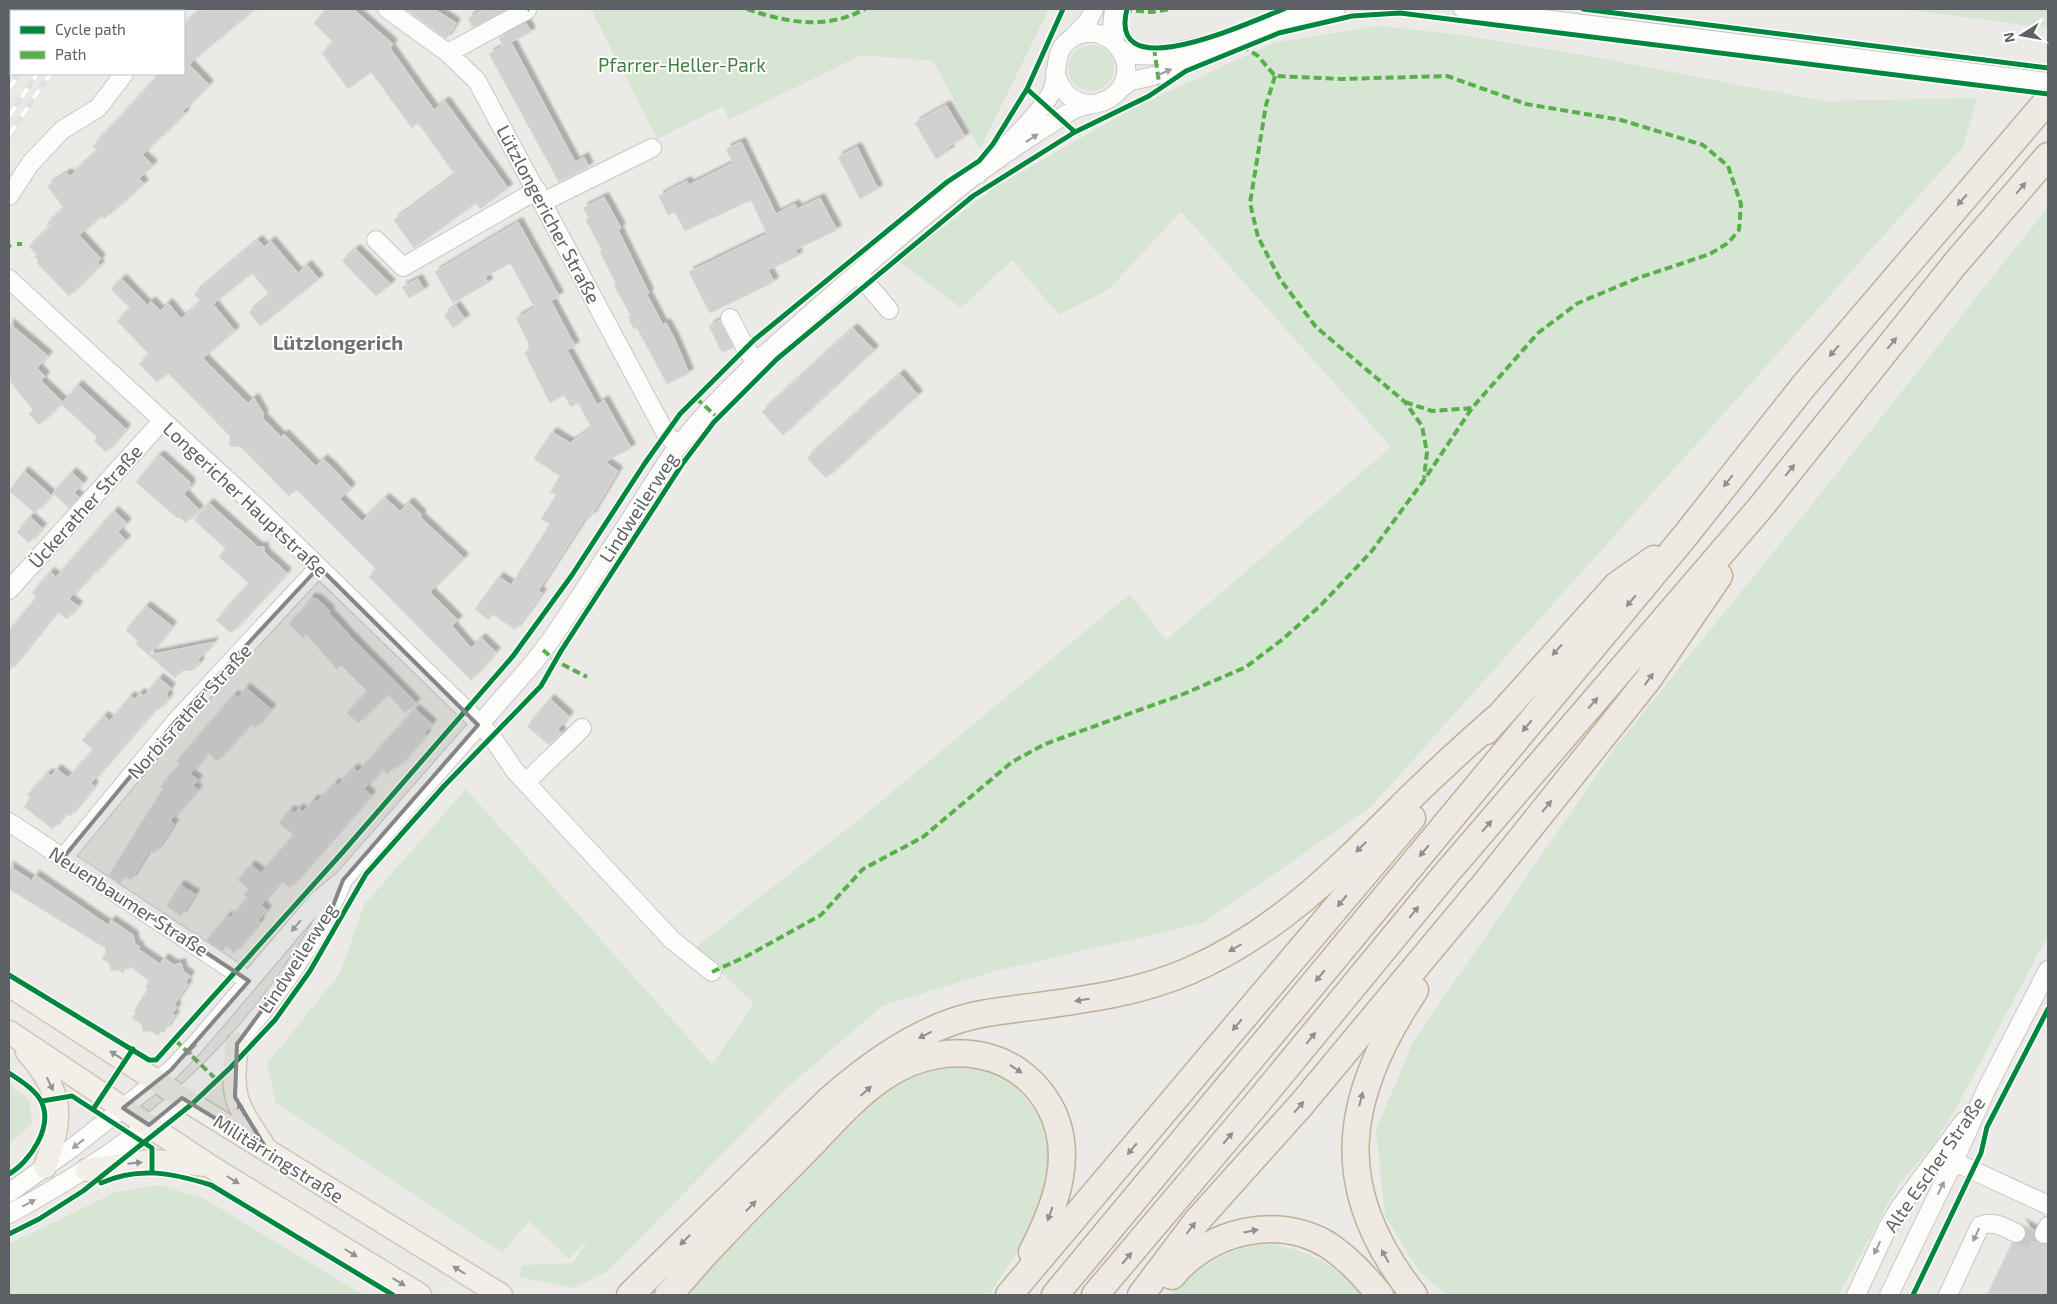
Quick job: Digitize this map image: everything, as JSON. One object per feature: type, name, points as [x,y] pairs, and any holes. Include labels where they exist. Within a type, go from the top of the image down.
[{"type":"highway","points":[[1055,1295],[1685,536],[1802,388],[2048,100]]},
{"type":"highway","points":[[1095,1295],[1199,1173],[1444,876],[1760,508],[1955,264],[2048,156]]},
{"type":"highway","points":[[1140,1295],[1196,1222],[1302,1105],[1484,885],[1648,681],[1707,596],[1760,508]]},
{"type":"highway","points":[[1009,1295],[1498,716],[1617,585],[1685,536]]},
{"type":"highway","points":[[629,1292],[828,1101],[858,1075],[886,1056],[952,1022],[1002,1011],[1135,990],[1189,972],[1234,949],[1288,913],[1329,879],[1436,773],[1498,716]]},
{"type":"highway","points":[[1414,1295],[1389,1263],[1373,1235],[1363,1203],[1356,1170],[1359,1106],[1374,1060],[1405,1005],[1484,885]]},
{"type":"highway","points":[[675,1291],[717,1240],[827,1128],[872,1086],[895,1070],[926,1058],[950,1054],[978,1055],[1012,1066],[1030,1080],[1053,1113],[1058,1125],[1062,1151],[1058,1192],[1046,1226],[1009,1295]]},
{"type":"highway","points":[[1130,1295],[1199,1173]]},
{"type":"highway","points":[[1156,1295],[1183,1262],[1206,1245],[1256,1230],[1272,1229],[1285,1230],[1326,1244],[1358,1269],[1380,1295]]},
{"type":"main road","name":"Militärringstraße","points":[[9,985],[182,1098],[501,1295]]},
{"type":"main road","points":[[9,1032],[208,1165],[420,1295]]},
{"type":"main road","points":[[9,1032],[42,1068],[57,1099],[58,1120],[55,1140],[45,1167]]},
{"type":"main road","points":[[237,1044],[233,1080],[235,1097],[242,1113],[267,1150]]},
{"type":"main road","points":[[87,1170],[152,1161],[208,1165]]},
{"type":"street","name":"Lützlongericher Straße","points":[[386,9],[448,53],[477,81],[666,434],[678,446]]},
{"type":"street","name":"Lindweilerweg","points":[[977,175],[1044,104],[1053,90],[1056,59],[1061,47],[1088,20],[1094,9]]},
{"type":"street","points":[[1114,9],[1112,26],[1126,70],[1120,89]]},
{"type":"street","points":[[1071,38],[1083,33],[1096,33],[1133,56],[1155,55],[1237,38],[1304,13],[1336,9]]},
{"type":"street","points":[[1463,9],[2048,82]]},
{"type":"street","points":[[448,53],[526,10]]},
{"type":"street","name":"Lindweilerweg","points":[[9,1193],[157,1082],[195,1045],[318,900],[343,880],[553,637],[678,446],[713,405],[756,361],[858,273],[977,175],[1075,109],[1109,99],[1131,81],[1158,75],[1237,38]]},
{"type":"street","points":[[1055,72],[1059,85],[1067,95],[1080,102],[1095,104]]},
{"type":"street","points":[[9,196],[30,164],[62,130],[98,108],[123,75]]},
{"type":"street","points":[[376,240],[403,267],[540,196],[652,148]]},
{"type":"street","points":[[858,273],[889,310]]},
{"type":"street","name":"Longericher Hauptstraße","points":[[9,279],[319,567],[467,711],[492,737],[515,771],[672,940],[712,972]]},
{"type":"street","points":[[730,318],[746,349],[756,361]]},
{"type":"street","name":"Ückerather Straße","points":[[9,590],[162,421]]},
{"type":"street","name":"Norbisrather Straße","points":[[63,858],[176,721],[319,567]]},
{"type":"street","points":[[526,783],[551,755],[561,750],[582,728]]},
{"type":"street","name":"Neuenbaumer Straße","points":[[9,822],[249,981]]},
{"type":"street","name":"Lindweilerweg","points":[[9,1214],[87,1170],[149,1125],[182,1098],[237,1044],[267,1006],[305,952],[331,910],[343,880]]},
{"type":"street","name":"Alte Escher Straße","points":[[1890,1295],[1947,1158],[1987,1088],[2048,970]]},
{"type":"street","points":[[1947,1158],[2048,1205]]},
{"type":"street","name":"Alte Escher Straße","points":[[1856,1295],[1886,1229],[1947,1158]]},
{"type":"street","points":[[1948,1295],[1980,1226],[1988,1222],[1995,1223],[2016,1233]]},
{"type":"highlighted area","points":[[319,567],[478,725],[343,880],[331,911],[305,952],[237,1044],[235,1097],[267,1150],[182,1098],[149,1125],[123,1108],[171,1070],[249,981],[63,858],[176,721]]},
{"type":"green space","name":"Pfarrer-Heller-Park","points":[[591,9],[1049,9],[980,149],[933,61],[862,55],[729,120],[723,106],[657,139]]},
{"type":"green space","points":[[1902,9],[2048,9],[2048,28]]},
{"type":"green space","points":[[1380,26],[1462,35],[1584,55],[1823,101],[1977,98],[1963,147],[1371,807],[1203,923],[995,971],[882,1006],[787,1088],[608,1271],[574,1288],[520,1277],[521,1265],[572,1263],[590,1237],[569,1259],[529,1221],[502,1253],[276,1103],[267,1064],[340,973],[364,905],[466,789],[712,1064],[754,1004],[696,947],[861,818],[1130,594],[1166,640],[1391,447],[1181,212],[1109,289],[1059,315],[1012,260],[961,308],[899,261],[995,187],[1137,106],[1276,42]]},
{"type":"green space","points":[[1091,45],[1104,49],[1110,55],[1114,68],[1110,81],[1104,87],[1091,91],[1078,87],[1072,81],[1068,68],[1072,55],[1078,49]]},
{"type":"green space","points":[[2048,207],[2048,935],[1956,1108],[1932,1147],[1898,1185],[1839,1295],[1446,1295],[1419,1271],[1385,1216],[1376,1130],[1413,1042],[1617,745],[1822,492]]},
{"type":"green space","points":[[939,1064],[998,1070],[1038,1104],[1053,1147],[1046,1197],[1021,1247],[989,1295],[687,1295],[696,1280],[816,1156],[867,1108],[886,1091],[911,1075]]},
{"type":"green space","points":[[9,1084],[29,1100],[32,1124],[9,1144]]},
{"type":"green space","points":[[160,1185],[205,1199],[363,1295],[9,1295],[9,1244],[116,1192]]},
{"type":"green space","points":[[1257,1244],[1288,1247],[1316,1258],[1354,1284],[1365,1295],[1170,1295],[1179,1285],[1209,1262],[1244,1247]]},
{"type":"building","points":[[202,9],[255,9],[189,64],[209,85],[183,111],[185,113],[142,155],[153,165],[139,178],[144,184],[104,219],[102,216],[79,235],[101,259],[97,263],[100,265],[69,296],[37,263],[39,261],[35,257],[37,254],[29,247],[52,225],[46,225],[64,208],[47,186],[67,173],[70,176],[98,150],[93,146],[156,75],[185,75],[185,23]]},
{"type":"building","points":[[327,9],[353,9],[393,44],[390,48],[434,110],[445,101],[508,188],[480,209],[476,203],[414,248],[394,220],[455,175],[418,123],[412,128],[371,72],[348,89],[322,53],[334,43],[314,23]]},
{"type":"building","points":[[406,9],[434,9],[456,23],[446,39]]},
{"type":"building","points":[[485,9],[507,9],[473,28],[468,18]]},
{"type":"building","points":[[526,23],[531,32],[511,42],[575,162],[584,157],[589,167],[559,182],[489,54],[503,46],[499,38]]},
{"type":"building","points":[[946,105],[965,137],[948,147],[950,150],[936,159],[915,123]]},
{"type":"building","points":[[741,142],[776,214],[795,204],[797,209],[820,198],[837,230],[795,250],[798,256],[768,270],[774,282],[710,313],[689,272],[767,234],[751,200],[685,231],[675,212],[668,215],[659,196],[687,181],[689,185],[733,163],[726,149]]},
{"type":"building","points":[[857,147],[878,189],[860,199],[838,157]]},
{"type":"building","points":[[604,197],[621,228],[618,230],[649,293],[647,295],[663,325],[666,323],[689,373],[667,384],[637,328],[634,329],[628,317],[631,316],[614,285],[616,284],[600,252],[602,250],[586,220],[589,218],[583,208]]},
{"type":"building","points":[[518,222],[559,296],[551,301],[575,346],[567,350],[597,405],[604,400],[631,448],[605,462],[618,471],[590,518],[587,515],[538,591],[542,593],[515,630],[493,614],[488,620],[475,609],[499,577],[511,585],[550,524],[541,519],[556,495],[550,492],[560,476],[534,459],[552,432],[570,443],[592,428],[578,403],[571,407],[564,395],[550,403],[525,353],[529,348],[528,342],[516,318],[535,308],[510,263],[485,277],[488,283],[453,303],[435,272]]},
{"type":"building","points":[[258,240],[264,247],[271,241],[298,273],[307,265],[319,279],[260,326],[249,312],[270,295],[252,273],[213,304],[235,331],[203,358],[248,403],[254,398],[263,413],[263,418],[281,437],[284,434],[316,466],[323,459],[333,468],[351,488],[340,499],[362,521],[385,498],[400,511],[409,502],[422,515],[420,517],[464,558],[430,592],[458,620],[452,626],[471,648],[481,638],[496,652],[471,680],[369,577],[376,569],[296,489],[289,496],[241,447],[230,446],[230,436],[168,373],[157,382],[139,364],[150,355],[117,321],[131,309],[111,289],[122,279],[147,305],[151,301],[160,311],[168,303],[181,319],[201,302],[194,294]]},
{"type":"building","points":[[356,249],[391,284],[376,296],[342,261]]},
{"type":"building","points":[[418,279],[424,290],[409,298],[402,287]]},
{"type":"building","points":[[456,306],[465,319],[453,328],[444,315]]},
{"type":"building","points":[[720,320],[733,347],[722,353],[709,326]]},
{"type":"building","points":[[9,323],[48,356],[37,368],[45,376],[41,381],[63,402],[39,425],[29,414],[33,410],[9,380]]},
{"type":"building","points":[[853,328],[874,350],[783,435],[762,412]]},
{"type":"building","points":[[900,374],[918,395],[826,478],[807,458]]},
{"type":"building","points":[[78,385],[126,429],[106,452],[94,441],[97,437],[61,404]]},
{"type":"building","points":[[158,456],[161,456],[191,483],[189,484],[191,486],[184,494],[199,510],[186,523],[179,517],[177,518],[136,482]]},
{"type":"building","points":[[24,471],[51,495],[35,513],[9,491]]},
{"type":"building","points":[[72,472],[83,483],[74,493],[79,497],[69,508],[53,493]]},
{"type":"building","points":[[209,503],[258,547],[264,547],[264,552],[287,573],[231,633],[216,620],[249,583],[219,557],[226,549],[194,520]]},
{"type":"building","points":[[114,511],[127,523],[118,532],[126,540],[69,599],[78,606],[67,619],[57,611],[9,671],[9,630],[37,597],[32,593],[50,572],[56,577]]},
{"type":"building","points":[[30,517],[42,528],[29,543],[17,532]]},
{"type":"building","points":[[310,598],[317,599],[330,611],[329,613],[349,635],[416,703],[405,713],[388,694],[358,723],[347,713],[368,692],[341,665],[337,669],[306,634],[303,638],[289,624],[306,607]]},
{"type":"building","points":[[146,606],[172,626],[149,655],[214,642],[198,660],[200,662],[193,670],[181,671],[175,678],[136,644],[138,641],[126,630]]},
{"type":"building","points":[[159,678],[171,688],[167,693],[168,699],[158,710],[156,708],[91,783],[94,786],[70,816],[66,813],[53,829],[24,807],[31,798],[27,795],[48,773],[51,776],[57,769],[68,778],[93,750],[82,740],[104,716],[110,721],[130,696],[134,699],[140,693],[144,696]]},
{"type":"building","points":[[246,688],[271,709],[255,728],[250,724],[217,761],[208,753],[190,774],[198,780],[193,786],[198,790],[170,821],[174,824],[154,853],[149,850],[131,880],[125,876],[120,883],[109,875],[163,789],[160,787],[180,764],[177,761],[234,695],[238,698]]},
{"type":"building","points":[[550,699],[569,716],[558,729],[562,733],[549,745],[527,726]]},
{"type":"building","points":[[415,709],[432,724],[424,733],[426,735],[397,768],[395,766],[387,774],[382,769],[364,789],[371,795],[290,888],[281,881],[261,905],[267,910],[258,921],[260,922],[234,953],[226,945],[223,951],[207,940],[227,916],[230,918],[248,898],[244,895],[249,889],[238,880],[251,865],[261,873],[294,835],[279,823],[290,810],[294,813],[299,808],[303,812],[314,799],[317,802],[335,783],[338,785],[354,768],[358,772]]},
{"type":"building","points":[[9,866],[32,881],[35,875],[108,925],[111,920],[133,935],[135,944],[140,947],[138,949],[160,964],[164,958],[174,965],[181,963],[183,971],[190,976],[185,983],[188,984],[174,1005],[177,1007],[172,1014],[175,1015],[165,1030],[163,1028],[158,1036],[151,1031],[143,1032],[142,1025],[132,1018],[136,1012],[134,1011],[148,989],[145,987],[149,981],[128,965],[123,973],[118,970],[111,971],[109,963],[102,959],[106,952],[105,948],[9,889]]},
{"type":"building","points":[[180,885],[195,894],[181,916],[167,906]]},
{"type":"building","points":[[2021,1223],[2034,1230],[2033,1235],[2039,1243],[2048,1243],[2048,1295],[1987,1295],[2012,1243],[2021,1242],[2026,1237],[2025,1228]]},
{"type":"tunnel","points":[[2016,1233],[2040,1244],[2044,1234]]},
{"type":"railway","points":[[9,89],[18,75]]},
{"type":"railway","points":[[9,116],[36,75]]},
{"type":"railway","points":[[9,135],[49,75]]},
{"type":"marked path","points":[[747,9],[777,18],[807,22],[836,20],[865,9]]},
{"type":"marked path","points":[[1124,10],[1152,12],[1171,9]]},
{"type":"marked path","points":[[1154,48],[1160,89]]},
{"type":"marked path","points":[[712,972],[747,956],[821,915],[863,869],[923,837],[1012,762],[1045,744],[1181,695],[1246,667],[1283,639],[1321,605],[1371,552],[1424,480],[1472,408],[1538,333],[1578,303],[1638,278],[1710,254],[1728,243],[1739,230],[1741,204],[1728,166],[1703,145],[1621,120],[1526,104],[1447,76],[1342,79],[1275,76],[1258,56],[1246,48]]},
{"type":"marked path","points":[[1275,76],[1266,105],[1250,203],[1258,237],[1280,279],[1316,327],[1405,402],[1422,426],[1427,452],[1424,478]]},
{"type":"marked path","points":[[17,244],[22,244]]},
{"type":"marked path","points":[[696,398],[718,418]]},
{"type":"marked path","points":[[1405,402],[1432,411],[1472,408]]},
{"type":"marked path","points":[[543,650],[556,661],[587,677]]},
{"type":"marked path","points":[[175,1040],[217,1080]]},
{"type":"cycle path","points":[[9,975],[149,1060],[156,1060],[341,854],[513,656],[572,575],[645,463],[680,414],[754,340],[947,182],[979,161],[993,144],[1027,89],[1063,9]]},
{"type":"cycle path","points":[[1127,9],[1126,33],[1138,45],[1160,48],[1186,44],[1216,35],[1284,9]]},
{"type":"cycle path","points":[[1583,9],[2048,68]]},
{"type":"cycle path","points":[[9,1234],[39,1219],[83,1191],[192,1104],[230,1068],[275,1020],[310,971],[366,874],[444,786],[541,686],[561,651],[683,463],[714,422],[777,359],[973,196],[1075,132],[1149,96],[1186,71],[1279,33],[1352,16],[1400,13],[2048,94]]},
{"type":"cycle path","points":[[1027,89],[1075,132]]},
{"type":"cycle path","points":[[1913,1295],[1981,1153],[1987,1127],[2048,1009]]},
{"type":"cycle path","points":[[94,1108],[133,1049]]},
{"type":"cycle path","points":[[9,1073],[35,1093],[41,1101],[44,1111],[42,1132],[38,1142],[25,1161],[9,1174]]},
{"type":"cycle path","points":[[42,1101],[72,1096],[152,1148],[152,1171]]},
{"type":"cycle path","points":[[101,1183],[129,1174],[156,1173],[183,1177],[211,1185],[393,1295]]},
{"type":"district","name":"Lützlongerich","points":[[338,342]]}]
